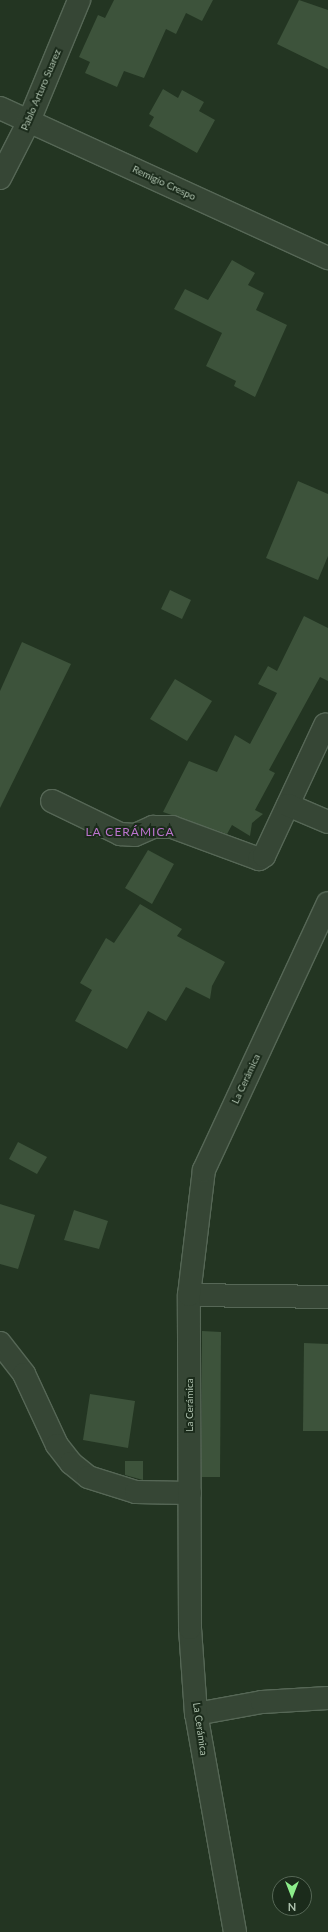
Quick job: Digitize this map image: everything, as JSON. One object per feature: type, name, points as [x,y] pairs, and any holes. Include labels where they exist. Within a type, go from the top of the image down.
[{"type":"street","name":"Pablo Arturo Suarez","points":[[0,178],[29,121],[79,0]]},
{"type":"street","name":"Remigio Crespo","points":[[0,108],[328,258]]},
{"type":"street","points":[[52,801],[120,834],[135,835],[153,827],[172,827],[259,859],[264,856],[325,725]]},
{"type":"street","points":[[288,805],[328,822]]},
{"type":"street","name":"La Cerámica","points":[[235,1932],[196,1714],[190,1628],[189,1295],[204,1170],[328,903]]},
{"type":"street","points":[[189,1295],[328,1297]]},
{"type":"street","points":[[0,1343],[24,1374],[57,1445],[71,1463],[88,1476],[136,1492],[190,1493]]},
{"type":"street","points":[[196,1714],[262,1702],[328,1698]]},
{"type":"building","points":[[114,0],[213,0],[202,21],[186,13],[176,34],[166,29],[144,78],[124,71],[117,87],[85,73],[90,62],[79,57],[98,15],[105,18]]},
{"type":"building","points":[[299,0],[328,10],[328,69],[277,44]]},
{"type":"building","points":[[163,89],[178,98],[182,90],[204,102],[199,111],[215,120],[197,153],[149,126],[154,117],[149,114]]},
{"type":"building","points":[[232,260],[255,273],[248,285],[264,293],[256,310],[287,325],[255,397],[234,386],[236,381],[206,366],[222,333],[174,309],[185,289],[208,300]]},
{"type":"building","points":[[298,481],[328,494],[328,556],[318,580],[266,558]]},
{"type":"building","points":[[170,590],[191,600],[182,619],[161,609]]},
{"type":"building","points":[[304,616],[328,628],[328,681],[320,677],[269,770],[275,773],[255,810],[263,814],[252,823],[250,836],[232,825],[227,834],[163,812],[189,761],[217,772],[235,735],[250,744],[277,693],[258,684],[268,666],[277,671]]},
{"type":"building","points":[[22,642],[71,664],[0,808],[0,691]]},
{"type":"building","points":[[175,679],[212,701],[187,741],[150,719]]},
{"type":"building","points":[[148,850],[174,864],[152,904],[125,888]]},
{"type":"building","points":[[140,904],[182,929],[177,936],[225,962],[212,986],[210,999],[186,987],[166,1021],[148,1011],[127,1049],[75,1021],[92,990],[80,983],[106,938],[114,943]]},
{"type":"building","points":[[18,1142],[47,1157],[37,1174],[9,1159]]},
{"type":"building","points":[[0,1204],[35,1215],[18,1269],[0,1264]]},
{"type":"building","points":[[74,1210],[108,1221],[99,1249],[64,1240]]},
{"type":"building","points":[[202,1331],[221,1332],[220,1477],[202,1477]]},
{"type":"building","points":[[304,1343],[328,1344],[328,1431],[303,1431]]},
{"type":"building","points":[[90,1394],[135,1401],[128,1448],[83,1440]]},
{"type":"building","points":[[125,1461],[143,1461],[143,1480],[125,1475]]},
{"type":"district","name":"LA CERÁMICA","points":[[130,832]]}]
